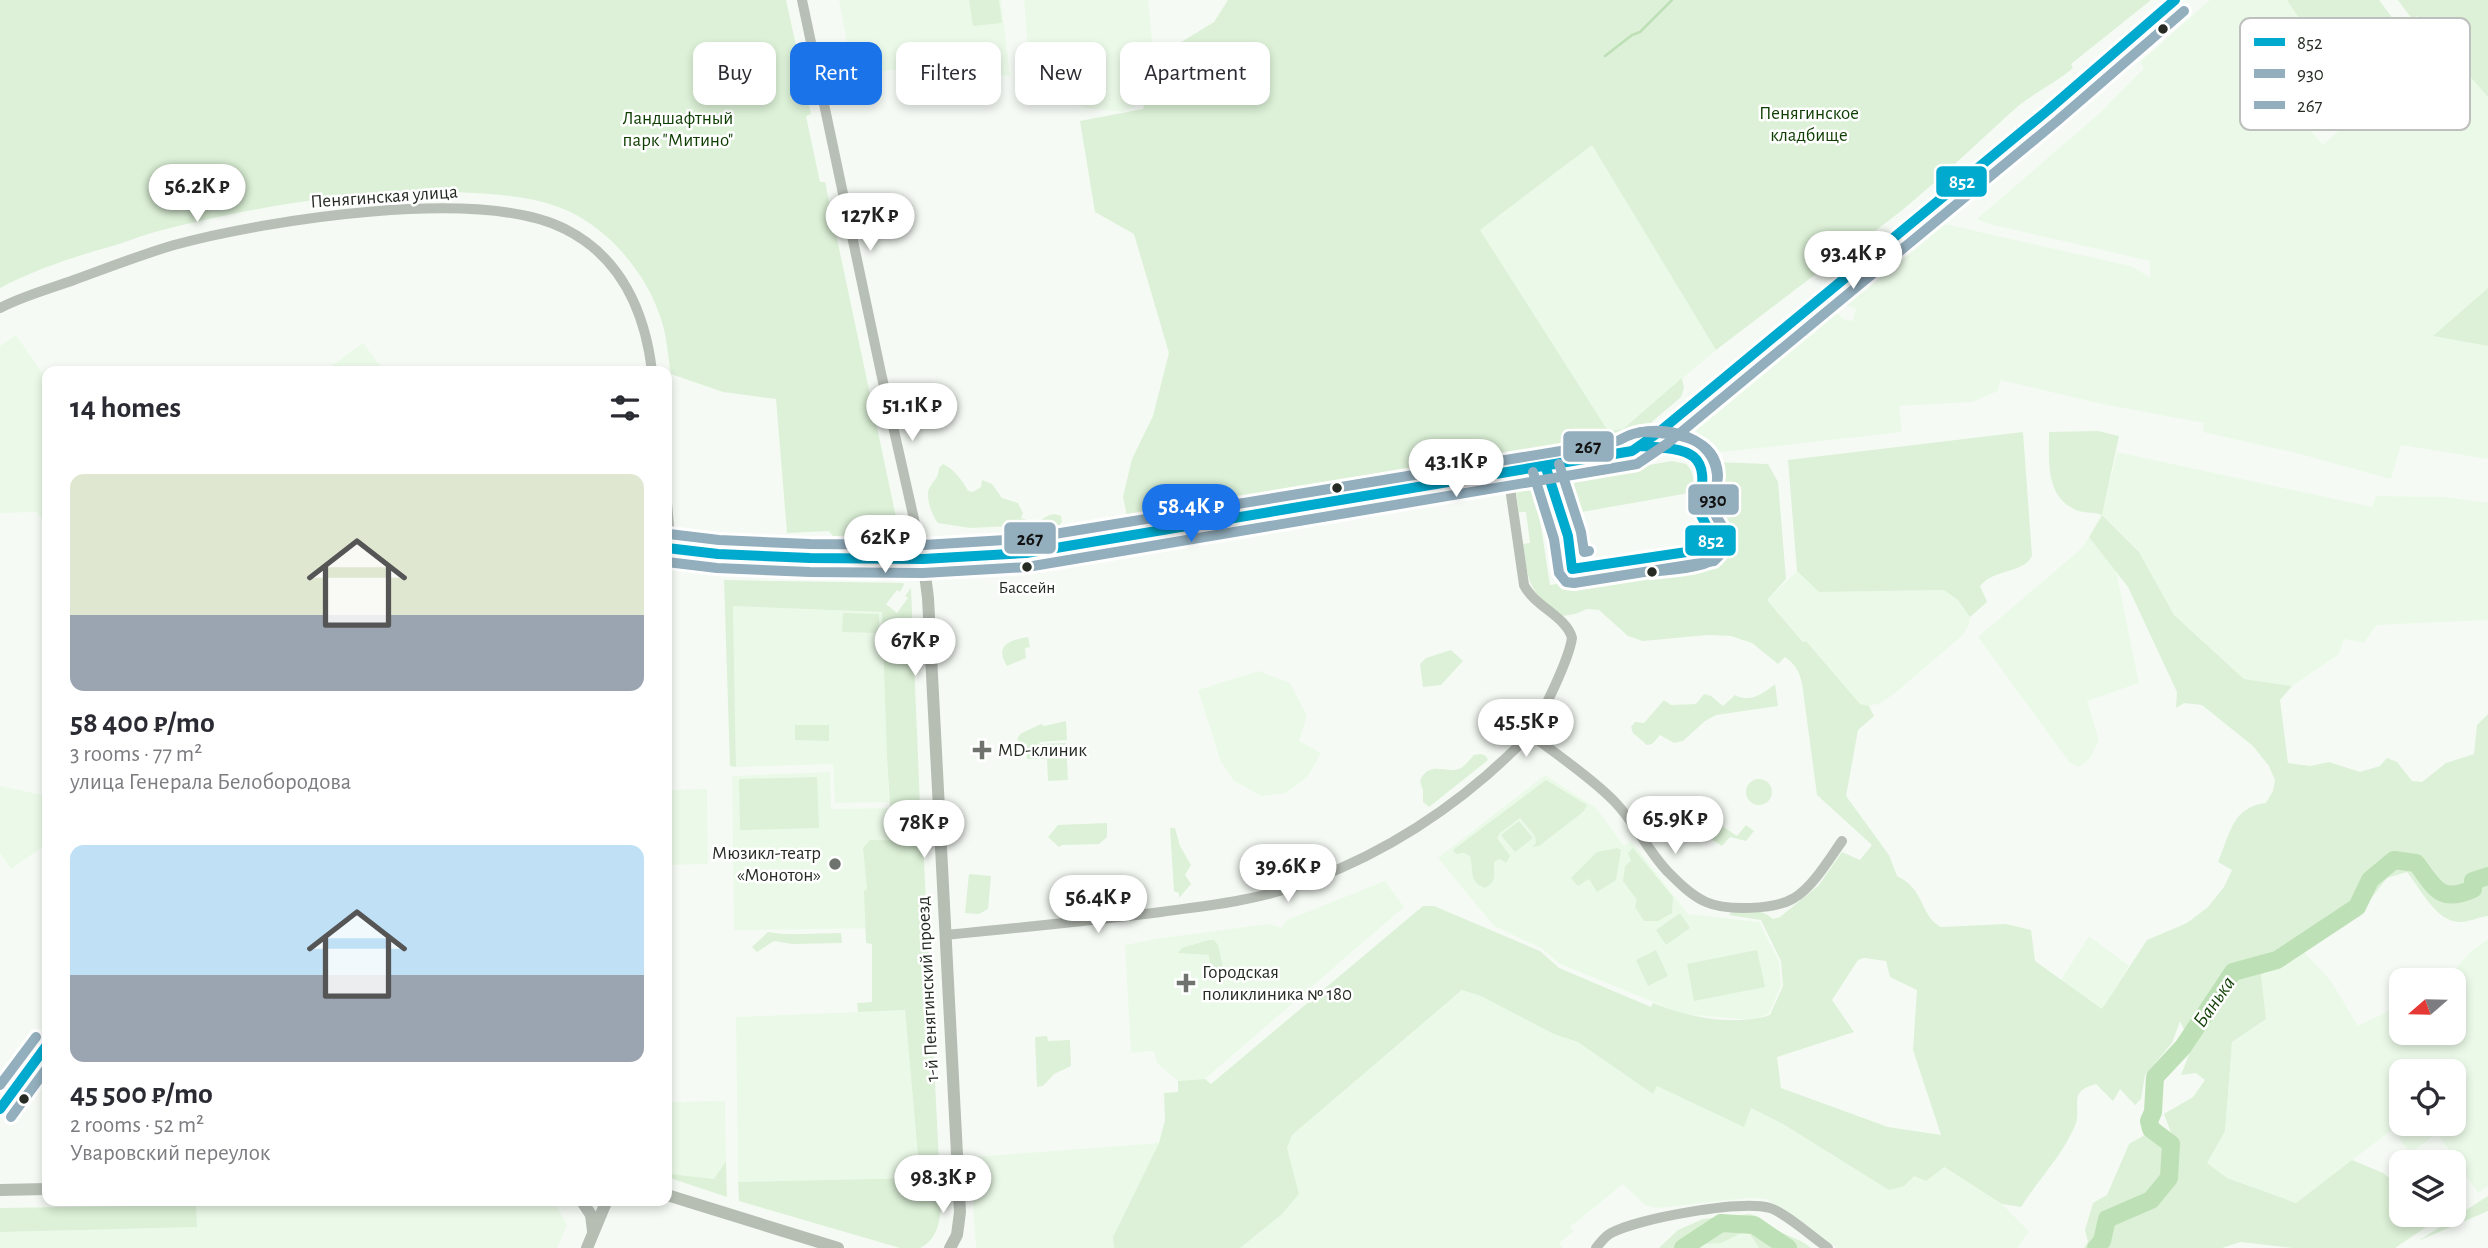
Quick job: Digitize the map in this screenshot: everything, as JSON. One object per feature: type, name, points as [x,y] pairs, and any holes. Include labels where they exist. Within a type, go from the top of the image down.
[{"type":"main road","points":[[672,548],[761,556],[923,559],[1026,553],[1622,454],[1640,446],[1659,432],[2048,110],[2175,0]]},
{"type":"main road","name":"1-й Пенягинский проезд","points":[[923,559],[928,598],[960,1212],[957,1235],[950,1248]]},
{"type":"main road","points":[[0,1109],[42,1052]]},
{"type":"main road","points":[[0,1190],[42,1189]]},
{"type":"main road","points":[[672,1197],[838,1248]]},
{"type":"main road","points":[[585,1206],[591,1215],[593,1235]]},
{"type":"main road","points":[[587,1248],[605,1206]]},
{"type":"street","points":[[802,0],[923,559]]},
{"type":"street","name":"Пенягинская улица","points":[[0,308],[148,253],[253,228],[323,216],[374,212],[429,209],[495,211],[557,225],[585,241],[602,256],[629,289],[639,311],[647,333],[651,366]]},
{"type":"street","points":[[945,935],[1205,906],[1284,889],[1362,859],[1412,831],[1477,784],[1530,733],[1562,666],[1572,638],[1567,626],[1532,598],[1524,585],[1508,474]]},
{"type":"street","points":[[1530,733],[1612,799],[1629,817],[1668,872],[1697,898],[1708,903],[1768,907],[1783,904],[1802,892],[1842,841]]},
{"type":"street","points":[[1596,1248],[1610,1233],[1635,1224],[1661,1217],[1751,1205],[1773,1209],[1828,1248]]},
{"type":"shaded area","points":[[839,0],[1001,0],[1010,76],[1001,75],[1001,42],[896,42],[896,69],[882,72],[882,42],[847,42]]},
{"type":"shaded area","points":[[1024,0],[1148,0],[1152,42],[1120,42],[1120,105],[1136,105],[1123,112],[1078,105],[1106,105],[1106,42],[1027,42]]},
{"type":"shaded area","points":[[2210,0],[2287,0],[2299,18],[2240,18],[2240,130],[2310,130],[2323,145],[2340,130],[2470,130],[2470,76],[2488,97],[2488,288],[2434,336],[2488,346],[2488,459],[2401,445],[2391,479],[2296,453],[2203,432],[2204,423],[2102,404],[2000,380],[1998,391],[1972,402],[1899,406],[1902,432],[1715,453],[1690,425],[1832,308],[1843,319],[1853,321],[1856,309],[1846,305],[1851,296],[1945,224],[2130,266],[2150,277],[2150,261],[1977,219],[2101,112],[2144,68],[2140,62]]},
{"type":"shaded area","points":[[1592,145],[1716,350],[1623,429],[1608,431],[1480,230]]},
{"type":"shaded area","points":[[16,335],[42,373],[42,519],[37,512],[0,513],[0,346]]},
{"type":"shaded area","points":[[363,343],[380,366],[332,366]]},
{"type":"shaded area","points":[[2117,452],[2372,507],[2376,496],[2445,497],[2488,503],[2488,620],[2376,625],[2364,643],[2344,639],[2339,654],[2292,686],[2244,679],[2174,615],[2139,552],[2102,515]]},
{"type":"shaded area","points":[[2089,537],[2116,571],[2139,683],[2087,701],[2099,740],[2090,758],[2079,767],[2070,763],[1978,637],[2082,548]]},
{"type":"shaded area","points":[[1797,571],[1819,592],[1944,590],[1951,593],[1966,608],[1970,617],[1969,624],[1963,635],[1894,694],[1879,704],[1865,706],[1860,704],[1767,600]]},
{"type":"shaded area","points":[[733,606],[882,612],[889,802],[835,803],[833,764],[736,767]]},
{"type":"shaded area","points":[[1259,671],[1290,683],[1307,716],[1299,741],[1321,753],[1308,776],[1286,793],[1262,796],[1234,781],[1221,762],[1198,690]]},
{"type":"shaded area","points":[[830,772],[831,809],[891,808],[899,928],[734,930],[732,776]]},
{"type":"shaded area","points":[[1545,775],[1596,808],[1624,846],[1631,841],[1688,914],[1759,922],[1779,961],[1781,985],[1769,1014],[1751,1020],[1683,1014],[1560,964],[1541,948],[1494,926],[1438,858]]},
{"type":"shaded area","points":[[0,786],[42,795],[42,847],[11,869],[0,853]]},
{"type":"shaded area","points":[[707,789],[708,864],[672,865],[672,790]]},
{"type":"shaded area","points":[[1385,881],[1404,907],[1205,1079],[1178,1081],[1157,1063],[1154,1051],[1131,1053],[1125,945],[1270,924],[1281,928],[1287,920]]},
{"type":"shaded area","points":[[2089,936],[2129,966],[2102,1010],[2061,980]]},
{"type":"shaded area","points":[[2488,939],[2488,1186],[2478,1193],[2466,1175],[2466,1150],[2449,1150],[2439,1136],[2466,1136],[2466,1059],[2389,1059],[2389,1132],[2296,1203],[2227,1178],[2207,1163],[2225,1131],[2232,1042],[2266,1019],[2261,976],[2302,950],[2331,981],[2358,1026],[2389,1011],[2389,1045],[2466,1045],[2466,968],[2456,968],[2470,952]]},
{"type":"shaded area","points":[[1480,975],[1783,1124],[1889,1190],[1914,1176],[1926,1181],[1943,1167],[2002,1204],[2029,1231],[2018,1248],[1837,1248],[1766,1199],[1748,1198],[1657,1208],[1645,1205],[1623,1184],[1570,1227],[1574,1231],[1559,1243],[1563,1248],[1240,1248],[1281,1215],[1299,1194],[1287,1148],[1292,1135]]},
{"type":"shaded area","points":[[905,1010],[920,1179],[738,1182],[736,1017]]},
{"type":"shaded area","points":[[725,1101],[726,1161],[714,1179],[672,1175],[672,1102]]},
{"type":"shaded area","points":[[2398,1136],[2433,1136],[2415,1150],[2407,1150]]},
{"type":"shaded area","points":[[1159,1143],[1113,1237],[1114,1248],[976,1248],[970,1160],[972,1157]]},
{"type":"shaded area","points":[[196,1206],[557,1206],[567,1225],[557,1248],[0,1248],[0,1232],[196,1227]]},
{"type":"shaded area","points":[[1754,1225],[1788,1248],[1683,1248]]},
{"type":"green space","name":"Ландшафтный парк \"Митино\"","points":[[0,0],[786,0],[795,42],[790,42],[790,105],[809,105],[811,114],[806,116],[820,182],[825,182],[896,517],[893,531],[886,535],[833,536],[829,531],[787,533],[776,399],[723,392],[672,374],[662,322],[649,290],[630,261],[592,225],[566,210],[541,202],[501,195],[434,192],[314,200],[194,222],[82,255],[26,275],[0,288]]},
{"type":"green space","points":[[969,0],[999,0],[1002,23],[973,26]]},
{"type":"green space","name":"Пенягинское кладбище","points":[[1228,0],[2151,0],[2071,64],[2073,68],[2016,108],[1894,216],[1716,350],[1592,145],[1480,230],[1608,431],[1623,429],[1682,378],[1684,388],[1681,397],[1639,433],[1469,458],[1127,516],[1123,497],[1132,459],[1153,416],[1169,353],[1134,234],[1095,212],[1080,121],[1143,109],[1144,105],[1270,105],[1270,42],[1181,42],[1214,22]]},
{"type":"green space","points":[[2287,0],[2379,0],[2392,18],[2299,18]]},
{"type":"green space","points":[[2398,0],[2488,0],[2488,97],[2470,76],[2470,18],[2411,18]]},
{"type":"green space","points":[[2488,288],[2488,346],[2433,336]]},
{"type":"green space","points":[[2098,431],[2119,436],[2102,515],[2077,511],[2058,495],[2051,475],[2049,432]]},
{"type":"green space","points":[[2023,432],[2032,556],[2022,566],[1986,580],[1980,586],[1987,602],[1970,617],[1958,600],[1944,590],[1819,592],[1797,571],[1788,460]]},
{"type":"green space","points":[[1672,461],[1686,464],[1691,471],[1693,482],[1689,493],[1582,512],[1572,509],[1564,500],[1564,489],[1576,478]]},
{"type":"green space","points":[[1715,462],[1768,464],[1778,482],[1786,579],[1767,600],[1860,704],[1869,706],[1874,716],[1858,730],[1846,796],[1889,855],[1897,876],[1913,888],[1934,922],[1941,927],[2006,924],[2031,930],[2035,961],[2102,1009],[2147,940],[2187,923],[2208,907],[2224,887],[2232,870],[2218,862],[2229,832],[2246,810],[2266,803],[2273,791],[2275,780],[2269,766],[2253,746],[2202,705],[2184,703],[2176,708],[2177,692],[2128,587],[2089,537],[2102,515],[2139,552],[2174,615],[2244,679],[2292,686],[2280,700],[2288,763],[2310,766],[2329,762],[2360,772],[2380,766],[2387,758],[2397,762],[2412,781],[2422,782],[2446,763],[2474,754],[2477,725],[2488,714],[2488,916],[2460,922],[2451,921],[2429,903],[2407,872],[2387,878],[2366,905],[2338,928],[2261,975],[2266,1019],[2232,1042],[2225,1131],[2207,1163],[2227,1178],[2296,1203],[2352,1160],[2383,1173],[2389,1178],[2389,1227],[2426,1227],[2395,1248],[2293,1248],[2240,1242],[2222,1248],[2084,1248],[2088,1242],[2085,1230],[2093,1203],[2107,1195],[2129,1144],[2148,1133],[2175,1143],[2164,1114],[2193,1097],[2205,1080],[2196,1073],[2181,1075],[2192,1047],[2180,1021],[2172,1043],[2145,1075],[2141,1099],[2135,1105],[2120,1089],[2113,1101],[2096,1084],[2081,1091],[2077,1102],[2077,1121],[2069,1139],[2021,1207],[2002,1204],[1944,1167],[1926,1181],[1914,1176],[1904,1186],[1889,1190],[1783,1124],[1751,1108],[1744,1127],[1657,1086],[1653,1094],[1578,1042],[1554,1034],[1481,996],[1462,990],[1292,1135],[1287,1148],[1299,1194],[1281,1215],[1240,1248],[1114,1248],[1113,1237],[1159,1143],[1165,1120],[1164,1093],[1178,1092],[1178,1081],[1205,1079],[1211,1084],[1423,906],[1434,906],[1540,951],[1559,968],[1651,1007],[1653,1003],[1711,1019],[1756,1019],[1770,1015],[1783,986],[1781,961],[1761,920],[1729,915],[1732,912],[1754,911],[1773,919],[1780,917],[1818,886],[1842,852],[1860,860],[1872,845],[1817,795],[1802,683],[1791,662],[1785,657],[1778,664],[1752,643],[1731,636],[1707,635],[1643,641],[1628,636],[1599,610],[1587,609],[1562,616],[1542,600],[1529,578],[1523,544],[1530,543],[1526,512],[1519,512],[1516,492],[1524,485],[1530,485],[1536,494],[1550,585],[1729,557]],"holes":[[[1864,958],[1886,961],[1890,977],[1917,990],[1913,1050],[1941,1135],[1888,1127],[1781,1088],[1777,1057],[1854,1032],[1832,1000],[1858,960]]]},
{"type":"green space","points":[[943,464],[958,476],[968,491],[973,492],[981,487],[982,480],[992,484],[1002,498],[1018,503],[1023,513],[1021,518],[1038,523],[1054,514],[1061,516],[1062,522],[1059,526],[1022,531],[1012,526],[970,528],[938,523],[930,507],[928,493]]},
{"type":"green space","points":[[724,580],[903,583],[900,592],[897,590],[886,604],[897,613],[908,598],[905,596],[911,588],[921,829],[907,829],[906,825],[899,821],[891,822],[882,612],[733,606],[736,767],[730,766]]},
{"type":"green space","points":[[843,613],[879,614],[879,633],[842,632]]},
{"type":"green space","points":[[1028,637],[1030,647],[1025,648],[1026,658],[1007,666],[1003,659],[1003,648],[1010,642]]},
{"type":"green space","points":[[1451,650],[1463,661],[1441,685],[1423,687],[1420,664],[1426,658]]},
{"type":"green space","points":[[1775,684],[1778,706],[1716,715],[1683,741],[1674,743],[1660,735],[1652,744],[1647,745],[1633,733],[1631,727],[1635,722],[1644,723],[1664,700],[1671,705],[1696,704],[1704,694],[1723,706],[1735,695],[1751,698]]},
{"type":"green space","points":[[1066,721],[1067,740],[1039,742],[1066,743],[1068,780],[1048,781],[1047,759],[1027,759],[1027,744],[1020,743],[1017,739],[1020,734],[1041,724],[1044,726]]},
{"type":"green space","points":[[795,725],[829,725],[829,741],[795,740]]},
{"type":"green space","points":[[1481,754],[1488,760],[1429,807],[1423,802],[1420,781],[1424,774],[1434,769],[1456,770],[1474,755]]},
{"type":"green space","points":[[817,777],[819,828],[740,830],[739,779]]},
{"type":"green space","points":[[1759,779],[1768,783],[1772,792],[1768,801],[1759,805],[1750,801],[1746,792],[1750,783]]},
{"type":"green space","points":[[1546,780],[1587,805],[1583,812],[1539,846],[1532,847],[1536,843],[1535,836],[1520,818],[1500,833],[1497,838],[1510,856],[1506,863],[1500,859],[1494,862],[1492,883],[1485,888],[1474,879],[1470,856],[1464,853],[1456,854],[1453,850]]},
{"type":"green space","points":[[1519,821],[1533,838],[1515,852],[1501,835]]},
{"type":"green space","points":[[1716,822],[1737,836],[1746,825],[1754,831],[1746,841],[1730,837],[1722,846],[1711,839],[1708,829]]},
{"type":"green space","points":[[1107,823],[1107,837],[1099,844],[1059,847],[1048,837],[1058,825]]},
{"type":"green space","points":[[1170,828],[1175,828],[1180,846],[1191,865],[1185,875],[1191,884],[1179,898],[1179,893],[1174,891]]},
{"type":"green space","points":[[870,840],[923,841],[941,1203],[939,1223],[934,1235],[920,1248],[900,1248],[739,1201],[738,1182],[920,1178],[905,1010],[858,1012],[857,1003],[872,1002],[872,944],[866,943],[864,891],[867,889],[863,848]]},
{"type":"green space","points":[[1617,848],[1621,850],[1616,880],[1597,892],[1589,879],[1578,886],[1571,878],[1597,852]]},
{"type":"green space","points":[[1633,848],[1673,897],[1672,913],[1658,921],[1644,921],[1635,907],[1637,900],[1623,881],[1625,866],[1631,861],[1628,853]]},
{"type":"green space","points":[[969,874],[991,876],[988,909],[979,914],[965,913]]},
{"type":"green space","points":[[1680,913],[1690,928],[1666,945],[1656,930]]},
{"type":"green space","points":[[768,932],[841,933],[842,943],[792,944],[774,941],[757,952],[752,947]]},
{"type":"green space","points":[[1214,940],[1218,945],[1224,972],[1211,973],[1209,955],[1178,953],[1182,948]]},
{"type":"green space","points":[[1656,950],[1668,976],[1648,986],[1636,960]]},
{"type":"green space","points":[[1757,950],[1765,987],[1694,1001],[1687,964]]},
{"type":"green space","points":[[1047,1036],[1048,1041],[1070,1040],[1071,1066],[1054,1074],[1043,1086],[1037,1087],[1035,1037]]},
{"type":"green space","points":[[726,1161],[727,1197],[672,1179],[672,1174],[714,1179]]},
{"type":"green space","points":[[2488,1196],[2488,1211],[2466,1220],[2466,1210]]},
{"type":"green space","points":[[196,1206],[197,1227],[0,1232],[0,1208]]},
{"type":"green space","points":[[1750,1214],[1811,1248],[1759,1248],[1750,1234],[1744,1232],[1721,1243],[1702,1244],[1695,1248],[1659,1248],[1678,1230],[1703,1219]]},
{"type":"green space","points":[[2440,1227],[2451,1227],[2418,1241]]},
{"type":"waterway","points":[[1605,56],[1640,32],[1672,0]]},
{"type":"waterway","name":"Банька","points":[[2096,1248],[2102,1241],[2107,1219],[2151,1200],[2169,1178],[2171,1144],[2151,1129],[2149,1121],[2153,1112],[2155,1077],[2183,1047],[2233,972],[2277,960],[2357,907],[2370,880],[2394,860],[2416,863],[2433,886],[2445,894],[2452,895],[2473,889],[2473,881],[2488,876]]},
{"type":"waterway","name":"Банька","points":[[1683,1248],[1721,1223],[1754,1225],[1788,1248]]},
{"type":"transit line","name":"852","points":[[672,549],[718,554],[810,558],[923,559],[1026,553],[1632,451],[1659,432],[2048,110],[2175,0]]},
{"type":"transit line","name":"930","points":[[672,563],[717,568],[810,572],[923,573],[1027,567],[1637,464],[1668,443],[2057,121],[2184,11]]},
{"type":"transit line","name":"267","points":[[672,534],[719,540],[810,544],[923,545],[1024,539],[1598,445],[1634,434],[1663,431],[1676,433],[1699,443],[1714,462],[1717,475],[1714,511],[1726,537],[1724,548],[1709,562],[1651,572]]},
{"type":"transit line","name":"930","points":[[1533,472],[1554,539],[1559,573],[1566,582],[1574,583],[1714,561],[1719,556],[1726,537],[1713,507],[1718,475],[1715,462],[1701,444],[1690,439],[1678,435],[1641,432]]},
{"type":"transit line","name":"852","points":[[1546,468],[1568,536],[1572,569],[1707,549],[1712,537],[1698,509],[1702,490],[1700,464],[1685,452],[1640,446]]},
{"type":"transit line","name":"267","points":[[1559,464],[1581,532],[1584,552],[1589,551]]},
{"type":"transit line","name":"267","points":[[0,1085],[36,1037]]},
{"type":"transit line","name":"852","points":[[0,1109],[42,1052]]},
{"type":"transit line","name":"930","points":[[11,1117],[42,1075]]},
{"type":"place","name":"Бассейн","points":[[1027,567]]},
{"type":"place","name":"MD-клиник","points":[[982,750]]},
{"type":"place","name":"Мюзикл-театр «Монотон»","points":[[835,864]]},
{"type":"place","name":"Городская поликлиника № 180","points":[[1186,983]]}]
